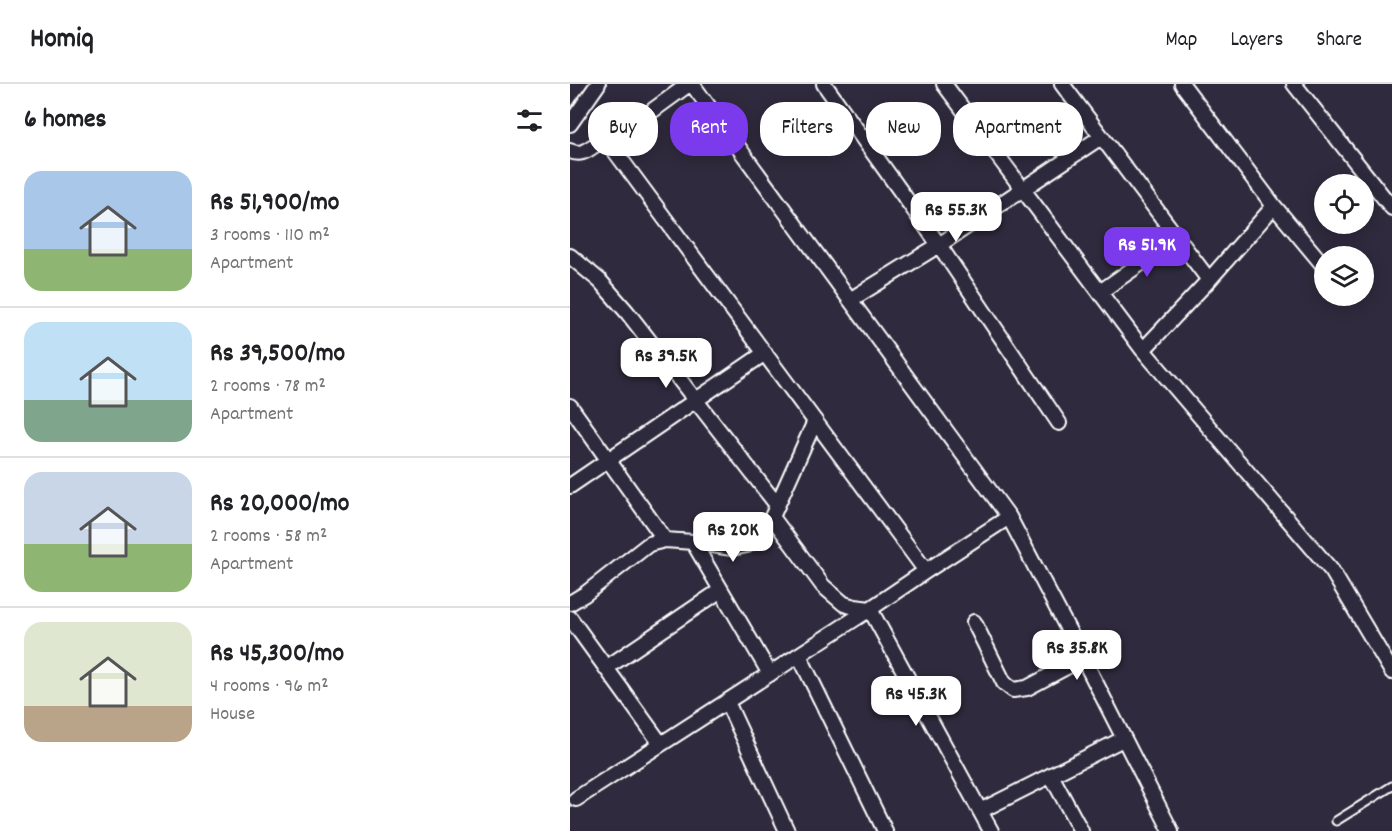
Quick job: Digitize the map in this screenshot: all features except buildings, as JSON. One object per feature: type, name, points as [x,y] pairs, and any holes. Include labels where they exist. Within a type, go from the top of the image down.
[{"type":"street","points":[[571,118],[598,84]]},
{"type":"street","points":[[658,107],[690,84],[1009,518],[1171,831]]},
{"type":"street","points":[[824,84],[939,245],[1059,423]]},
{"type":"street","points":[[944,84],[1143,350],[1332,571],[1392,672]]},
{"type":"street","points":[[1062,84],[1209,280]]},
{"type":"street","points":[[1182,84],[1274,206],[1314,254]]},
{"type":"street","points":[[1294,84],[1392,208]]},
{"type":"street","points":[[850,300],[939,245],[1101,137]]},
{"type":"street","points":[[570,152],[581,154],[588,150]]},
{"type":"street","points":[[619,156],[926,571]]},
{"type":"street","points":[[1143,350],[1274,206]]},
{"type":"street","points":[[1100,292],[1177,238]]},
{"type":"street","points":[[570,256],[600,281],[627,312],[775,511],[823,586],[844,604],[855,608],[870,609]]},
{"type":"street","points":[[570,486],[765,353]]},
{"type":"street","points":[[570,406],[665,540]]},
{"type":"street","points":[[570,603],[649,544],[665,540],[732,548],[747,545],[763,532],[775,511],[815,421]]},
{"type":"street","points":[[576,799],[1009,518]]},
{"type":"street","points":[[693,542],[770,674]]},
{"type":"street","points":[[606,668],[721,590]]},
{"type":"street","points":[[870,609],[991,831]]},
{"type":"street","points":[[570,618],[661,744]]},
{"type":"street","points":[[974,622],[1004,683],[1013,690],[1027,688],[1083,658]]},
{"type":"street","points":[[799,655],[885,831]]},
{"type":"street","points":[[727,702],[787,831]]},
{"type":"street","points":[[980,811],[1123,739]]},
{"type":"street","points":[[1051,775],[1081,831]]},
{"type":"lane","points":[[1336,821],[1392,786]]}]
